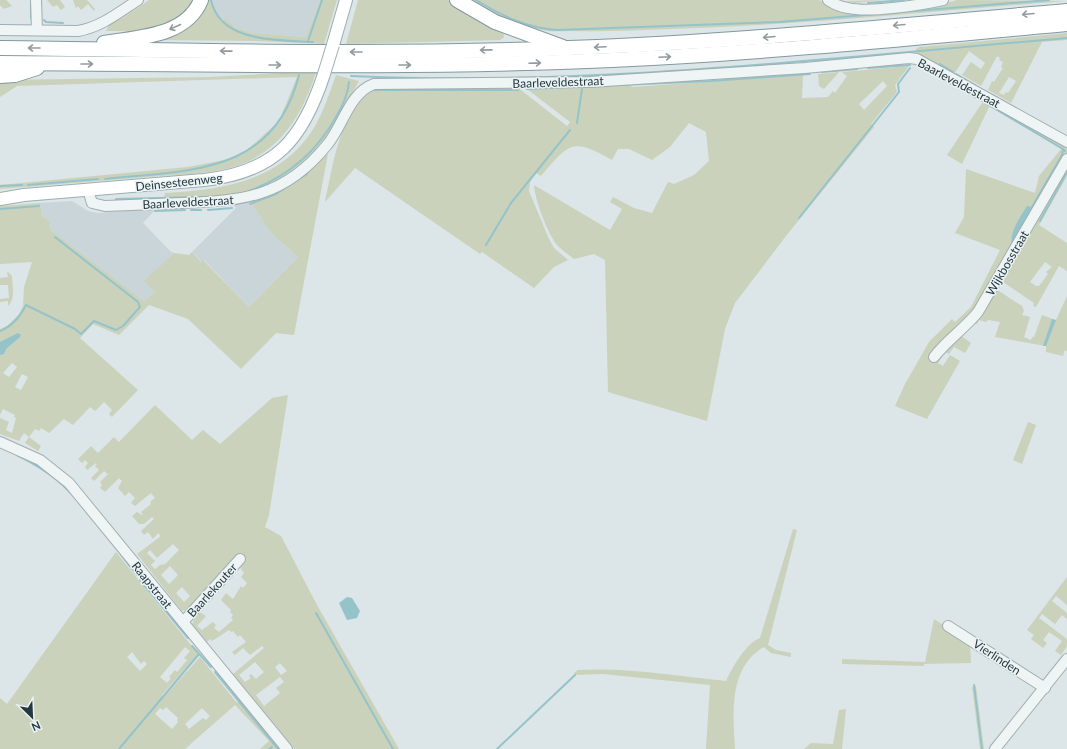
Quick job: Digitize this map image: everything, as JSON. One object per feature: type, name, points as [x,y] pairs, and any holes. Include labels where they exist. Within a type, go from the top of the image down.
[{"type":"highway","points":[[68,49],[164,32],[180,26],[191,16],[201,0]]},
{"type":"highway","points":[[457,0],[495,22],[567,48]]},
{"type":"highway","points":[[0,48],[350,52],[567,48],[740,39],[1067,11]]},
{"type":"highway","points":[[0,63],[362,66],[470,65],[611,60],[749,52],[1067,24]]},
{"type":"highway","points":[[0,76],[14,75],[48,64]]},
{"type":"main road","name":"Deinsesteenweg","points":[[0,195],[24,195],[218,179],[256,167],[282,149],[302,128],[315,101],[346,0]]},
{"type":"main road","name":"Deinsesteenweg","points":[[0,199],[24,195]]},
{"type":"street","points":[[36,0],[37,30]]},
{"type":"street","points":[[0,30],[78,31],[89,29],[100,25],[138,0]]},
{"type":"street","points":[[828,0],[844,7],[858,9],[921,4],[944,0]]},
{"type":"street","name":"Baarleveldestraat","points":[[88,190],[92,203],[105,206],[226,202],[255,196],[286,182],[310,162],[336,134],[359,93],[374,84],[590,82],[805,68],[909,58],[917,59],[1067,142]]},
{"type":"street","name":"Wijkbosstraat","points":[[934,357],[948,340],[969,324],[978,312],[1067,159]]},
{"type":"street","name":"Raapstraat","points":[[0,442],[10,445],[40,460],[69,483],[286,749]]},
{"type":"street","name":"Baarlekouter","points":[[183,622],[240,559]]},
{"type":"street","name":"Vierlinden","points":[[948,626],[1045,688]]},
{"type":"street","points":[[995,749],[1067,659]]},
{"type":"shaded area","points":[[210,0],[320,0],[306,37],[253,33],[236,28],[225,18],[221,22]]},
{"type":"shaded area","points":[[72,201],[88,211],[98,213],[157,208],[143,223],[170,251],[174,253],[145,281],[155,292],[144,301],[51,230],[49,225],[51,223],[42,215],[40,203]]},
{"type":"shaded area","points":[[250,202],[272,234],[298,257],[249,307],[204,260],[202,262],[192,252],[235,209],[236,207],[233,205]]},
{"type":"green space","points":[[0,0],[6,0],[12,6],[4,9],[0,5]]},
{"type":"green space","points":[[47,0],[60,0],[65,7],[61,10],[57,5],[53,7]]},
{"type":"green space","points":[[73,0],[87,0],[95,9],[94,11],[88,4],[81,10],[78,6],[76,8]]},
{"type":"green space","points":[[149,0],[197,0],[174,24],[137,31],[106,31],[109,25],[123,18]]},
{"type":"green space","points":[[204,0],[210,0],[221,22],[225,18],[236,28],[253,33],[306,37],[320,0],[337,0],[324,44],[256,41],[156,40]]},
{"type":"green space","points":[[358,0],[448,0],[468,13],[503,31],[504,37],[500,40],[346,44]]},
{"type":"green space","points":[[468,0],[819,0],[832,5],[848,8],[867,9],[907,8],[957,0],[1067,1],[721,27],[622,31],[548,31],[531,28],[513,22],[485,10]]},
{"type":"green space","points":[[842,0],[847,1],[884,0],[854,3]]},
{"type":"green space","points":[[1067,33],[1067,40],[1042,42],[1011,103],[988,90],[992,81],[994,82],[1003,68],[1001,67],[1003,62],[999,60],[1000,58],[997,56],[981,86],[962,75],[971,62],[981,69],[985,63],[969,51],[954,74],[920,57],[915,50],[919,47]],"holes":[[[1009,77],[1016,81],[1008,93],[1006,92],[1004,95],[999,93]]]},
{"type":"green space","points":[[909,66],[895,85],[897,92],[871,124],[874,127],[786,236],[735,303],[725,329],[707,421],[608,392],[605,260],[594,254],[574,259],[559,247],[551,235],[543,218],[534,185],[610,230],[622,209],[610,202],[613,197],[634,208],[652,213],[668,182],[674,184],[694,175],[709,161],[706,132],[689,123],[670,147],[652,160],[629,149],[618,149],[612,160],[588,148],[579,146],[572,147],[565,150],[558,156],[541,176],[536,173],[530,182],[529,191],[554,248],[568,260],[554,267],[534,288],[482,252],[480,254],[355,168],[325,202],[335,155],[346,123],[354,109],[364,97],[377,89],[517,87],[567,126],[570,122],[523,86],[626,83],[632,87],[803,75],[802,98],[828,97],[833,91],[835,93],[847,76],[842,72]],"holes":[[[883,81],[887,86],[864,110],[859,104]]]},
{"type":"green space","points":[[316,72],[301,110],[286,132],[277,141],[267,150],[243,164],[231,168],[203,173],[0,189],[0,185],[188,167],[229,159],[246,151],[279,121],[297,77],[17,86],[0,97],[0,80],[210,77]]},
{"type":"green space","points":[[839,72],[824,89],[819,86],[818,74]]},
{"type":"green space","points":[[336,75],[359,81],[326,140],[300,168],[264,189],[227,198],[164,200],[165,193],[186,192],[227,186],[247,180],[283,162],[298,148],[312,131],[323,111]]},
{"type":"green space","points":[[982,103],[990,105],[962,164],[947,155]]},
{"type":"green space","points":[[991,103],[1067,146],[1067,153],[1063,160],[1067,162],[1067,176],[1039,225],[1067,243],[1067,271],[1059,266],[1036,307],[1033,306],[1034,303],[1003,282],[1019,253],[1017,251],[960,335],[971,343],[965,353],[954,347],[949,354],[945,352],[938,363],[943,366],[950,355],[960,361],[927,419],[895,406],[905,384],[929,342],[952,319],[955,322],[971,307],[1000,250],[955,233],[964,217],[966,169],[1035,193],[1039,176],[1061,149],[990,105]],"holes":[[[1045,262],[1052,267],[1046,272],[1048,274],[1039,286],[1036,286],[1030,282]]]},
{"type":"green space","points":[[328,154],[294,335],[276,333],[241,369],[188,319],[149,305],[119,335],[93,324],[80,338],[138,390],[112,417],[109,414],[112,410],[104,402],[95,411],[90,407],[73,425],[64,419],[49,433],[41,428],[39,431],[35,429],[29,437],[24,433],[19,441],[0,434],[0,418],[9,422],[6,430],[12,433],[16,418],[14,417],[15,415],[3,409],[0,415],[0,329],[7,326],[19,314],[23,306],[24,287],[32,262],[0,264],[0,206],[40,203],[42,215],[51,223],[49,225],[51,230],[144,301],[155,292],[144,281],[174,253],[189,255],[192,252],[201,262],[203,260],[249,307],[298,257],[272,234],[250,202],[277,191]],"holes":[[[12,363],[17,367],[9,377],[3,373]],[[22,374],[28,377],[21,390],[15,387]]]},
{"type":"green space","points":[[7,271],[12,276],[13,292],[12,300],[8,306],[8,301],[0,302],[0,299],[9,298],[8,285],[0,285],[0,278],[8,277]]},
{"type":"green space","points":[[996,291],[999,291],[1022,306],[1024,311],[1022,315],[1030,317],[1024,337],[1031,340],[1032,337],[1034,337],[1042,315],[1056,320],[1067,296],[1067,351],[1065,350],[1063,356],[1046,352],[1046,346],[995,337],[1000,322],[988,320],[986,322],[979,320],[977,324],[973,323]]},
{"type":"green space","points":[[288,395],[269,515],[265,527],[281,536],[317,605],[399,749],[294,749],[233,674],[264,648],[262,646],[250,655],[243,648],[235,655],[232,652],[246,642],[240,635],[238,637],[233,631],[231,632],[229,630],[212,641],[210,639],[207,642],[192,624],[198,611],[206,616],[197,626],[202,630],[213,622],[216,625],[214,628],[219,632],[233,620],[231,618],[233,615],[230,612],[231,610],[221,600],[226,593],[233,599],[241,586],[243,588],[247,583],[241,577],[244,573],[234,558],[190,609],[182,611],[137,554],[161,536],[158,533],[153,539],[148,532],[144,535],[141,531],[154,519],[152,517],[144,524],[139,524],[132,516],[137,512],[142,515],[143,514],[141,512],[151,504],[150,502],[155,498],[151,493],[135,506],[131,503],[135,498],[129,492],[125,496],[118,488],[122,481],[119,478],[105,492],[100,488],[102,485],[100,482],[108,474],[104,471],[94,481],[91,478],[99,470],[95,466],[97,464],[96,463],[87,470],[85,467],[88,463],[85,460],[82,463],[78,459],[91,446],[98,453],[114,437],[119,442],[155,405],[192,440],[203,430],[220,444],[272,398]],"holes":[[[173,544],[179,550],[165,564],[160,565],[155,569],[151,565],[155,561],[147,553],[150,550],[157,558]],[[170,566],[178,575],[169,584],[161,575]],[[182,587],[190,596],[184,602],[176,593]],[[255,662],[264,672],[256,679],[251,674],[249,676],[251,678],[245,682],[239,675]],[[280,663],[287,671],[281,675],[275,667]],[[280,677],[284,682],[276,688],[280,693],[264,706],[256,695]]]},
{"type":"green space","points":[[1028,422],[1036,425],[1022,464],[1013,460]]},
{"type":"green space","points":[[29,437],[41,446],[38,451],[25,443]]},
{"type":"green space","points":[[793,529],[797,530],[768,645],[776,650],[791,653],[791,657],[771,653],[764,647],[752,656],[744,667],[738,679],[735,693],[735,749],[706,749],[710,685],[603,674],[575,675],[574,673],[578,670],[596,669],[652,672],[726,681],[745,650],[760,638]]},
{"type":"green space","points":[[116,552],[198,654],[162,695],[163,698],[200,657],[237,703],[241,698],[280,747],[277,749],[260,749],[269,741],[235,705],[185,749],[0,749],[0,698],[7,704]],"holes":[[[185,647],[190,651],[184,658],[187,660],[177,672],[175,670],[169,677],[171,678],[167,683],[160,677]],[[132,652],[141,664],[144,661],[147,664],[140,671],[127,657]],[[166,707],[178,718],[178,722],[172,729],[155,714],[160,708],[163,710]],[[202,708],[210,716],[206,720],[203,718],[189,729],[185,724]]]},
{"type":"green space","points":[[1067,577],[1067,605],[1056,596],[1052,601],[1067,613],[1067,619],[1062,615],[1055,624],[1042,614],[1039,618],[1067,639],[1067,646],[1061,655],[1055,651],[1062,641],[1049,632],[1043,640],[1047,643],[1043,648],[1031,639],[1034,635],[1027,630]]},
{"type":"green space","points":[[934,619],[970,642],[971,663],[924,664],[924,666],[842,664],[842,659],[925,662]]},
{"type":"green space","points":[[976,686],[984,749],[980,749],[972,687]]},
{"type":"green space","points":[[846,709],[842,749],[804,749],[811,743],[833,744],[839,710]]},
{"type":"water","points":[[1027,206],[1032,207],[1033,210],[1012,244],[1012,234]]},
{"type":"water","points":[[1052,319],[1056,320],[1046,346],[1043,346]]},
{"type":"water","points":[[18,333],[21,335],[20,337],[6,349],[4,354],[0,355],[0,342]]},
{"type":"water","points":[[347,597],[352,598],[360,611],[357,618],[347,620],[339,603]]},
{"type":"waterway","points":[[41,0],[41,9]]},
{"type":"waterway","points":[[211,0],[217,14],[226,24],[238,32],[268,39],[313,42]]},
{"type":"waterway","points":[[308,41],[322,0]]},
{"type":"waterway","points":[[476,0],[495,11],[525,24],[557,30],[779,22],[1049,0]]},
{"type":"waterway","points":[[868,3],[904,0]]},
{"type":"waterway","points":[[31,5],[31,18]]},
{"type":"waterway","points":[[44,20],[46,22],[63,23]]},
{"type":"waterway","points":[[351,76],[530,78],[620,74],[799,62],[1067,38]]},
{"type":"waterway","points":[[940,64],[953,72]]},
{"type":"waterway","points":[[868,68],[910,65]]},
{"type":"waterway","points":[[799,218],[899,92],[898,84],[910,68]]},
{"type":"waterway","points":[[822,72],[857,69]]},
{"type":"waterway","points":[[527,89],[711,81],[810,74]]},
{"type":"waterway","points":[[956,74],[975,85]]},
{"type":"waterway","points":[[105,179],[197,169],[224,161],[249,149],[270,132],[287,108],[299,75]]},
{"type":"waterway","points":[[249,191],[276,179],[310,153],[328,130],[338,113],[346,96],[349,82]]},
{"type":"waterway","points":[[577,123],[582,89]]},
{"type":"waterway","points":[[375,90],[518,90]]},
{"type":"waterway","points":[[987,92],[1005,102]]},
{"type":"waterway","points":[[975,97],[980,100]]},
{"type":"waterway","points":[[987,104],[1063,149]]},
{"type":"waterway","points":[[486,245],[511,203],[570,130]]},
{"type":"waterway","points":[[1032,207],[1062,155],[1063,149],[1065,151]]},
{"type":"waterway","points":[[1040,221],[1067,172]]},
{"type":"waterway","points":[[250,204],[276,194],[307,174]]},
{"type":"waterway","points":[[28,185],[98,179]]},
{"type":"waterway","points":[[0,186],[22,185]]},
{"type":"waterway","points":[[116,199],[205,197]]},
{"type":"waterway","points":[[0,209],[39,206]]},
{"type":"waterway","points":[[208,210],[232,208]]},
{"type":"waterway","points":[[155,211],[185,210]]},
{"type":"waterway","points":[[191,210],[201,210]]},
{"type":"waterway","points":[[0,331],[9,327],[16,321],[26,305],[75,329],[81,334],[94,321],[116,330],[123,326],[140,307],[138,302],[55,237]]},
{"type":"waterway","points":[[17,455],[48,473],[68,490],[89,513],[137,575]]},
{"type":"waterway","points":[[140,580],[188,638]]},
{"type":"waterway","points":[[316,613],[393,749]]},
{"type":"waterway","points":[[192,646],[211,667]]},
{"type":"waterway","points":[[119,749],[199,654]]},
{"type":"waterway","points":[[215,672],[278,749]]},
{"type":"waterway","points":[[497,749],[575,675]]},
{"type":"waterway","points":[[974,685],[982,749]]}]
